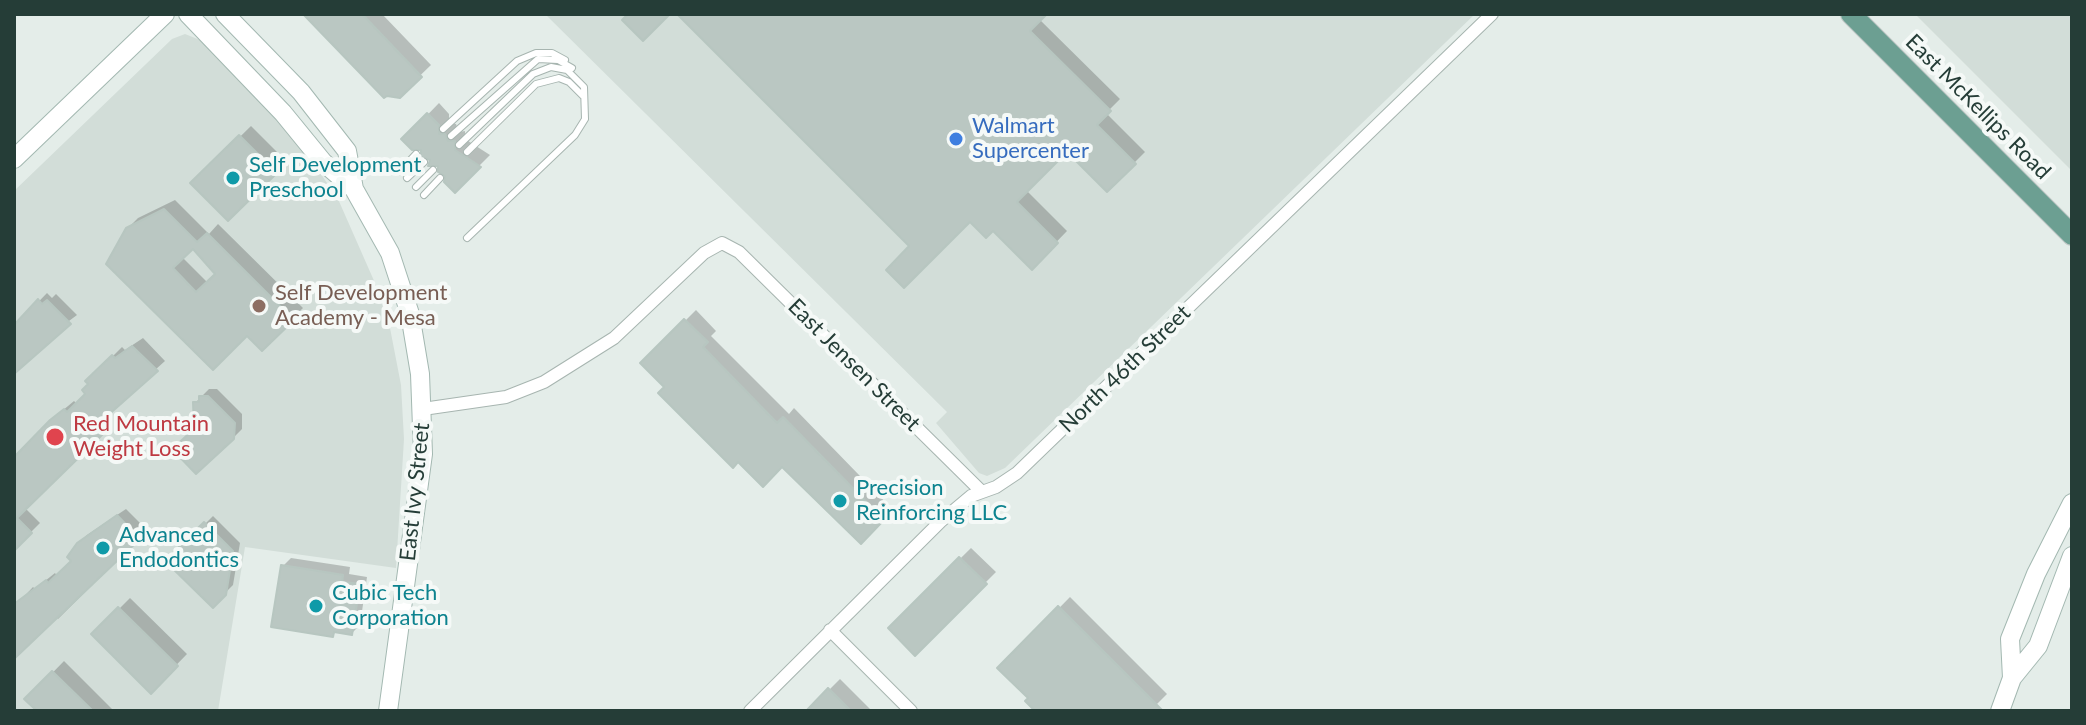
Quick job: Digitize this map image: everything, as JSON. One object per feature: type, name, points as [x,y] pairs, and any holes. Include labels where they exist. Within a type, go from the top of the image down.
[{"type":"main road","name":"East McKellips Road","points":[[1851,14],[2072,235]]},
{"type":"street","points":[[14,159],[165,14]]},
{"type":"street","name":"East Ivy Street","points":[[188,14],[283,113],[323,162],[354,189]]},
{"type":"street","name":"East Ivy Street","points":[[225,14],[301,92],[347,151],[354,189],[390,253],[415,338],[423,409],[423,454],[388,711]]},
{"type":"street","name":"North 46th Street","points":[[750,711],[940,522],[971,496],[1017,473],[1492,14]]},
{"type":"street","name":"East Jensen Street","points":[[423,409],[506,397],[544,382],[595,353],[711,246],[722,243],[739,252],[982,492]]},
{"type":"street","points":[[2012,678],[2010,639],[2036,574],[2072,503]]},
{"type":"street","points":[[2000,711],[2012,678],[2038,646],[2072,556]]},
{"type":"street","points":[[830,630],[911,711]]},
{"type":"lane","points":[[443,129],[517,61],[536,53],[552,53],[564,58],[584,87],[585,119],[575,135],[467,238]]},
{"type":"lane","points":[[451,136],[538,59],[558,60],[572,69]]},
{"type":"lane","points":[[459,145],[533,74],[551,67],[567,70],[578,78]]},
{"type":"lane","points":[[467,152],[536,84],[559,78],[569,82],[585,99]]},
{"type":"lane","points":[[400,171],[416,154]]},
{"type":"lane","points":[[407,178],[424,162]]},
{"type":"lane","points":[[416,187],[433,170]]},
{"type":"lane","points":[[424,195],[440,178]]},
{"type":"shaded area","points":[[545,14],[1475,14],[1005,468],[987,476],[979,473],[936,423],[947,412]]},
{"type":"shaded area","points":[[1915,14],[2072,14],[2072,171]]},
{"type":"shaded area","points":[[185,34],[200,40],[272,114],[312,161],[338,199],[375,283],[390,328],[401,385],[404,439],[396,568],[245,547],[218,711],[14,711],[14,191],[172,39]]},
{"type":"building","points":[[303,14],[362,14],[422,77],[400,98],[384,98]]},
{"type":"building","points":[[628,14],[670,14],[643,41],[622,20]]},
{"type":"building","name":"Walmart Supercenter","points":[[677,14],[1047,14],[1030,31],[1111,111],[1097,125],[1136,164],[1107,192],[1067,152],[1017,202],[1058,243],[1032,270],[993,231],[986,238],[970,222],[904,288],[886,270],[909,246]]},
{"type":"building","points":[[427,113],[439,125],[439,134],[445,134],[448,141],[455,141],[455,150],[481,167],[455,193],[444,182],[445,176],[438,172],[438,166],[428,166],[430,160],[421,157],[421,150],[412,150],[401,139]]},
{"type":"building","name":"Self Development Preschool","points":[[239,135],[277,173],[228,221],[190,183]]},
{"type":"building","points":[[164,209],[197,242],[207,233],[294,320],[262,351],[247,336],[213,370],[106,264],[126,228]],"holes":[[[193,249],[215,274],[196,292],[173,268]]]},
{"type":"building","points":[[38,299],[42,304],[47,300],[71,324],[14,374],[14,325]]},
{"type":"building","points":[[684,319],[708,342],[703,347],[777,423],[783,417],[884,520],[861,544],[782,467],[763,487],[738,462],[733,468],[658,393],[664,387],[640,363]]},
{"type":"building","points":[[132,346],[158,371],[97,425],[104,433],[17,518],[32,533],[14,551],[14,457],[50,420],[64,409],[67,412],[85,394],[82,390],[88,384],[85,381],[112,355],[115,358]]},
{"type":"building","points":[[199,396],[208,396],[235,423],[234,439],[196,474],[172,449],[194,429],[193,402],[199,402]]},
{"type":"building","points":[[117,515],[140,539],[14,659],[14,604],[46,580],[48,583],[71,561],[67,557],[77,543]]},
{"type":"building","points":[[204,522],[233,551],[226,595],[213,608],[165,561]]},
{"type":"building","points":[[959,557],[987,584],[915,656],[888,628]]},
{"type":"building","name":"Cubic Tech Corporation","points":[[281,565],[343,575],[342,582],[360,584],[352,635],[334,632],[333,637],[271,627]]},
{"type":"building","points":[[1058,606],[1163,711],[1035,711],[1025,701],[1028,698],[997,668]]},
{"type":"building","points":[[118,607],[178,666],[151,694],[91,634]]},
{"type":"building","points":[[52,671],[93,711],[37,711],[24,699]]},
{"type":"building","points":[[828,688],[851,711],[806,711]]},
{"type":"place","name":"Walmart Supercenter","points":[[956,139]]},
{"type":"place","name":"Self Development Preschool","points":[[233,178]]},
{"type":"place","name":"Self Development Academy - Mesa","points":[[259,306]]},
{"type":"place","name":"Red Mountain Weight Loss","points":[[55,437]]},
{"type":"place","name":"Precision Reinforcing LLC","points":[[840,501]]},
{"type":"place","name":"Advanced Endodontics","points":[[103,548]]},
{"type":"place","name":"Cubic Tech Corporation","points":[[316,606]]}]
